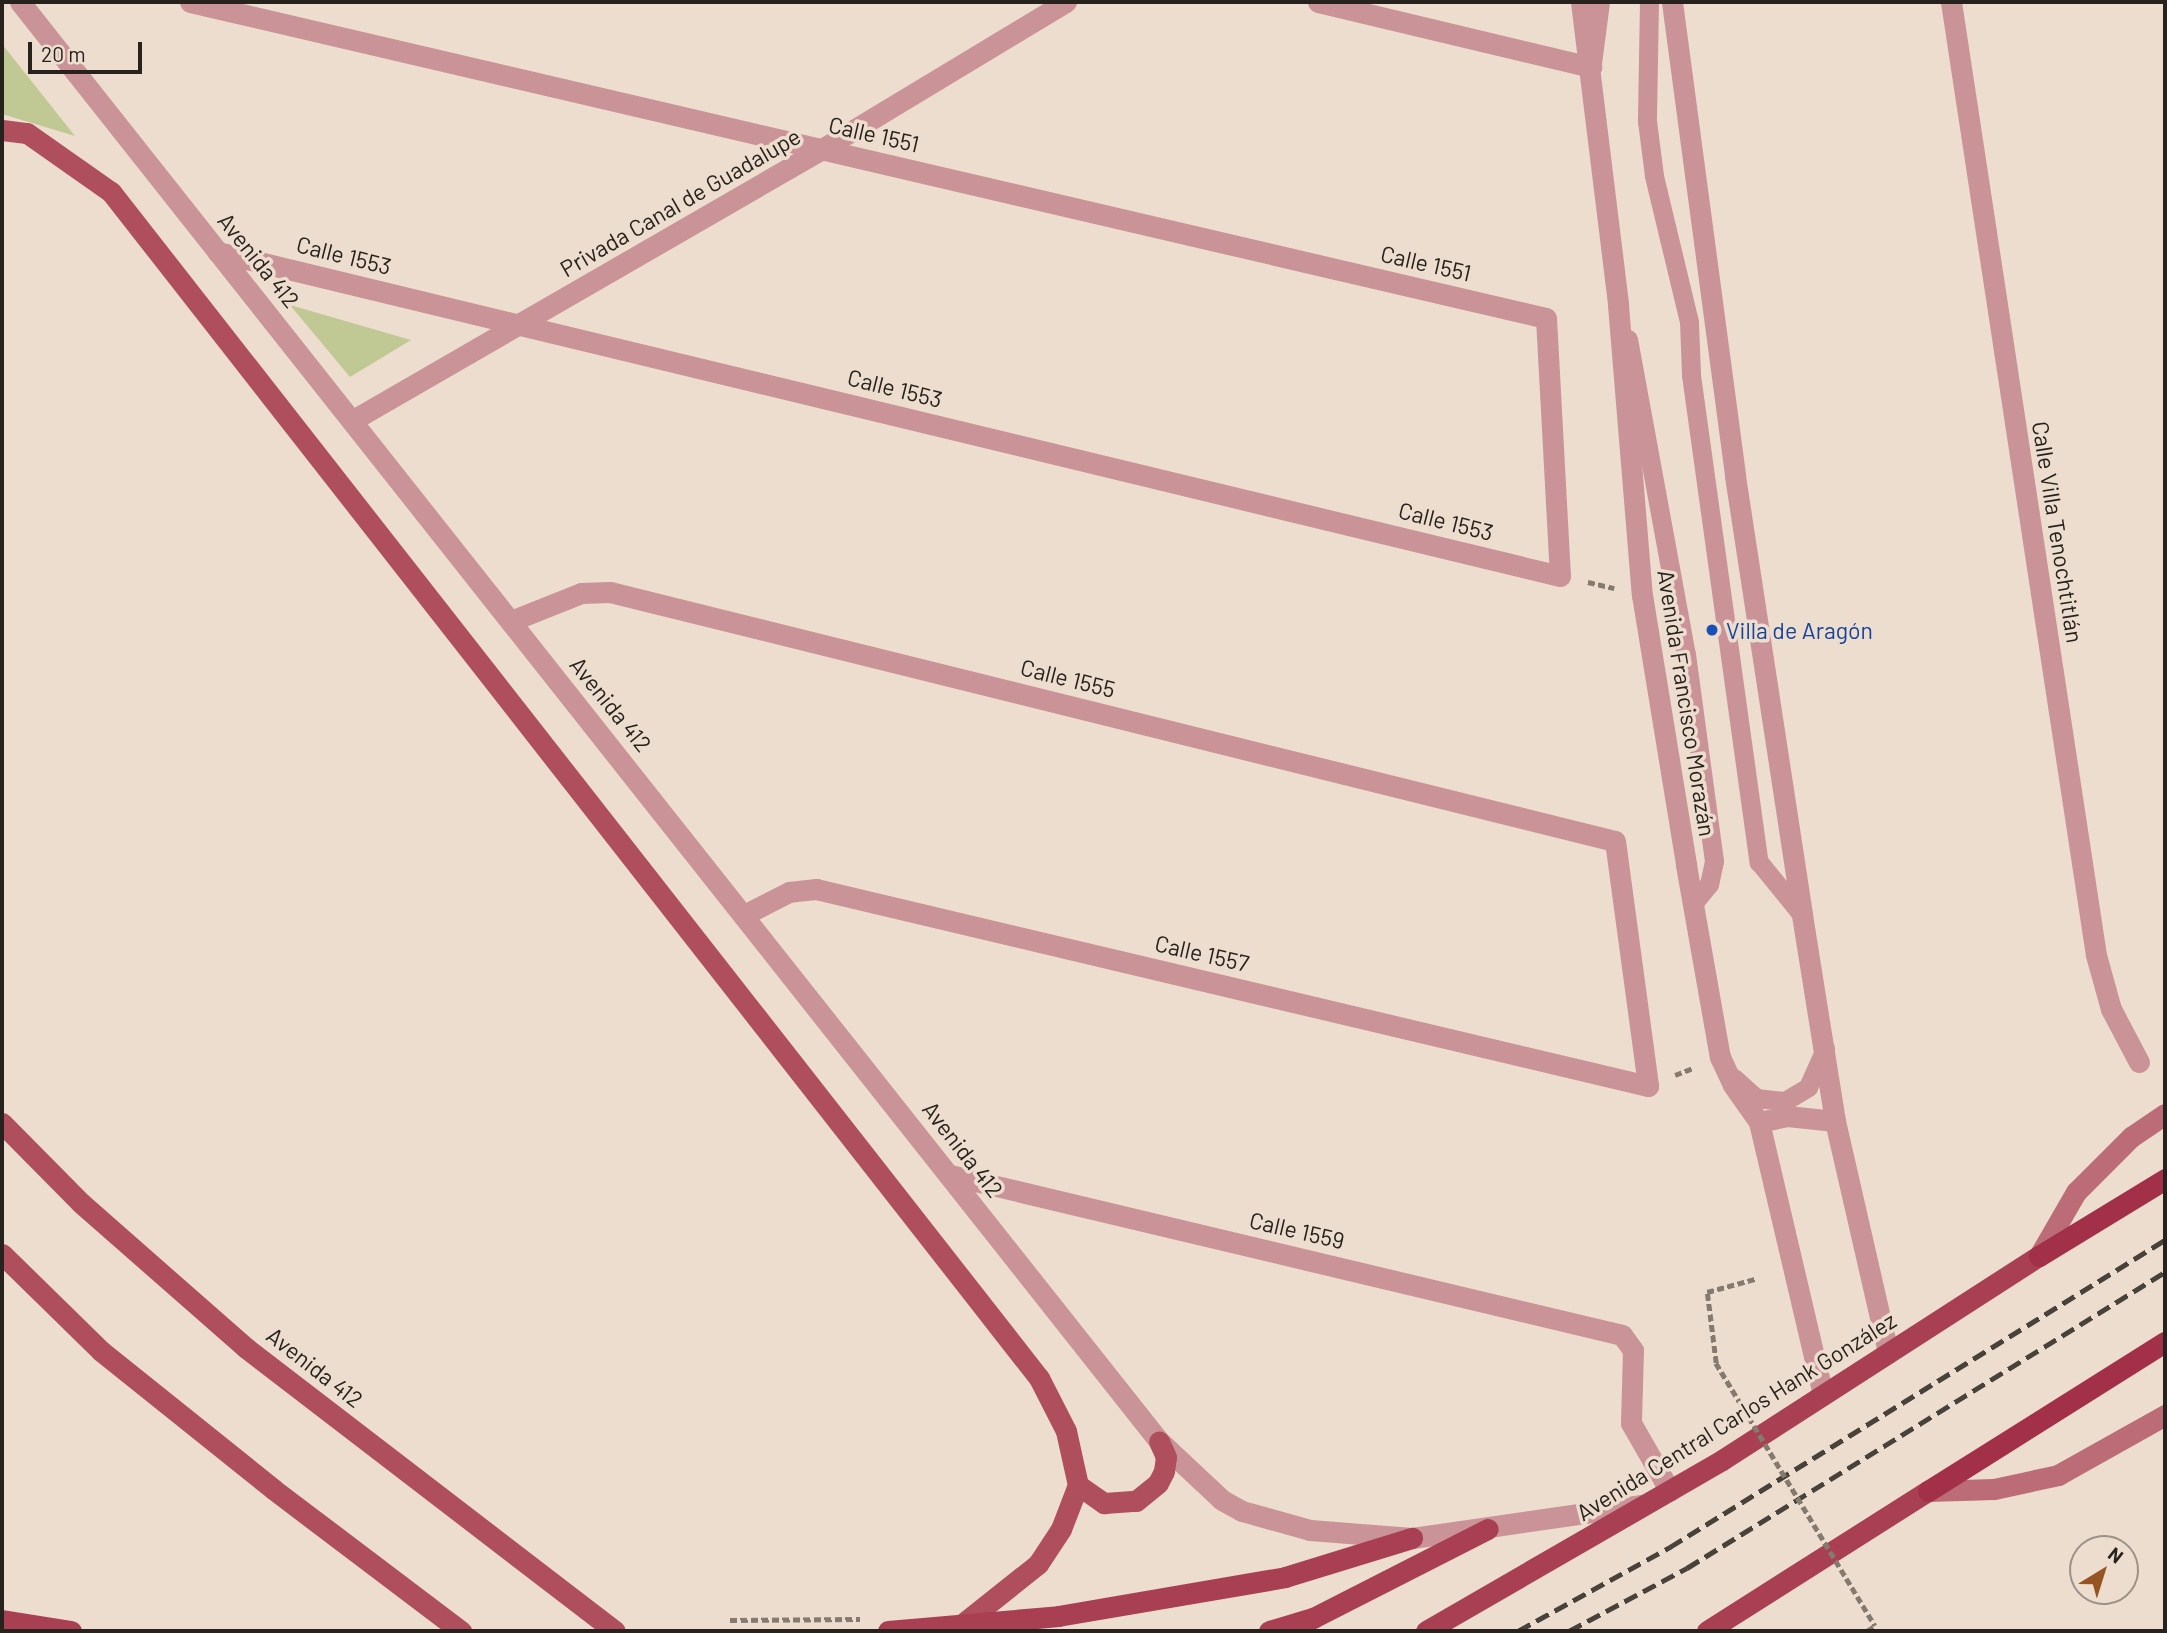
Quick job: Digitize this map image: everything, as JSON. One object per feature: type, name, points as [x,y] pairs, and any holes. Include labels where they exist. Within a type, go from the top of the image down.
[{"type":"highway","name":"Avenida Central Carlos Hank González","points":[[1426,1631],[1457,1616],[1670,1491],[2165,1179]]},
{"type":"highway","points":[[1707,1631],[2165,1342]]},
{"type":"highway","points":[[1269,1631],[1313,1618],[1488,1529]]},
{"type":"highway","points":[[888,1631],[965,1622],[1058,1616],[1285,1577],[1412,1538]]},
{"type":"highway","points":[[2,1620],[71,1631]]},
{"type":"main road","points":[[2,130],[27,133],[111,192],[1039,1378],[1066,1431],[1078,1485],[1061,1529],[1038,1564],[965,1622]]},
{"type":"main road","name":"Avenida Central Carlos Hank González","points":[[2039,1256],[2076,1192],[2131,1137],[2165,1114]]},
{"type":"main road","name":"Avenida 412","points":[[2,1123],[81,1203],[246,1348],[615,1631]]},
{"type":"main road","points":[[2,1254],[101,1351],[273,1489],[461,1631]]},
{"type":"main road","points":[[1928,1491],[1994,1489],[2058,1475],[2165,1415]]},
{"type":"main road","points":[[1078,1485],[1104,1503],[1136,1501],[1158,1483],[1164,1471],[1166,1457],[1159,1441]]},
{"type":"street","name":"Avenida 412","points":[[20,2],[746,914],[1159,1441],[1222,1500],[1242,1511],[1310,1530],[1412,1538],[1647,1504]]},
{"type":"street","name":"Calle 1551","points":[[190,2],[1546,318],[1560,576]]},
{"type":"street","name":"Privada Canal de Guadalupe","points":[[353,420],[822,149],[1066,2]]},
{"type":"street","points":[[1318,2],[1591,67]]},
{"type":"street","name":"Avenida Francisco Morazán","points":[[1581,2],[1618,305],[1642,595],[1693,904],[1720,1057],[1733,1085],[1759,1122],[1823,1394]]},
{"type":"street","points":[[1672,2],[1735,476],[1802,915],[1835,1121],[1888,1353]]},
{"type":"street","name":"Calle Villa Tenochtitlán","points":[[1951,2],[2096,955],[2111,1009],[2139,1062]]},
{"type":"street","name":"Calle 1553","points":[[218,252],[1560,576]]},
{"type":"street","name":"Calle 1555","points":[[511,621],[581,593],[610,592],[1615,841],[1648,1086]]},
{"type":"street","name":"Calle 1557","points":[[746,914],[789,892],[816,889],[1648,1086]]},
{"type":"street","points":[[1759,1122],[1787,1116],[1835,1121]]},
{"type":"street","name":"Calle 1559","points":[[950,1175],[1600,1328],[1630,1342],[1634,1360],[1631,1423],[1670,1491]]},
{"type":"lane","points":[[1591,67],[1600,2]]},
{"type":"lane","points":[[1649,2],[1647,121],[1654,176],[1689,322],[1691,375],[1759,862],[1802,915]]},
{"type":"lane","points":[[1618,305],[1631,351],[1686,654],[1714,861],[1709,884],[1693,904]]},
{"type":"lane","points":[[1720,1057],[1738,1083],[1756,1098],[1785,1101],[1808,1087],[1825,1048]]},
{"type":"path","points":[[1560,576],[1642,595]]},
{"type":"path","points":[[1648,1086],[1720,1057]]},
{"type":"path","points":[[1755,1279],[1707,1292],[1716,1363],[1875,1626],[1867,1631]]},
{"type":"green space","points":[[2,44],[75,136],[2,114]]},
{"type":"green space","points":[[290,305],[411,340],[350,377]]},
{"type":"railway","points":[[1518,1631],[1670,1547],[2165,1240]]},
{"type":"railway","points":[[1569,1631],[1687,1568],[2165,1272]]},
{"type":"place","name":"Villa de Aragón","points":[[1712,630]]}]
